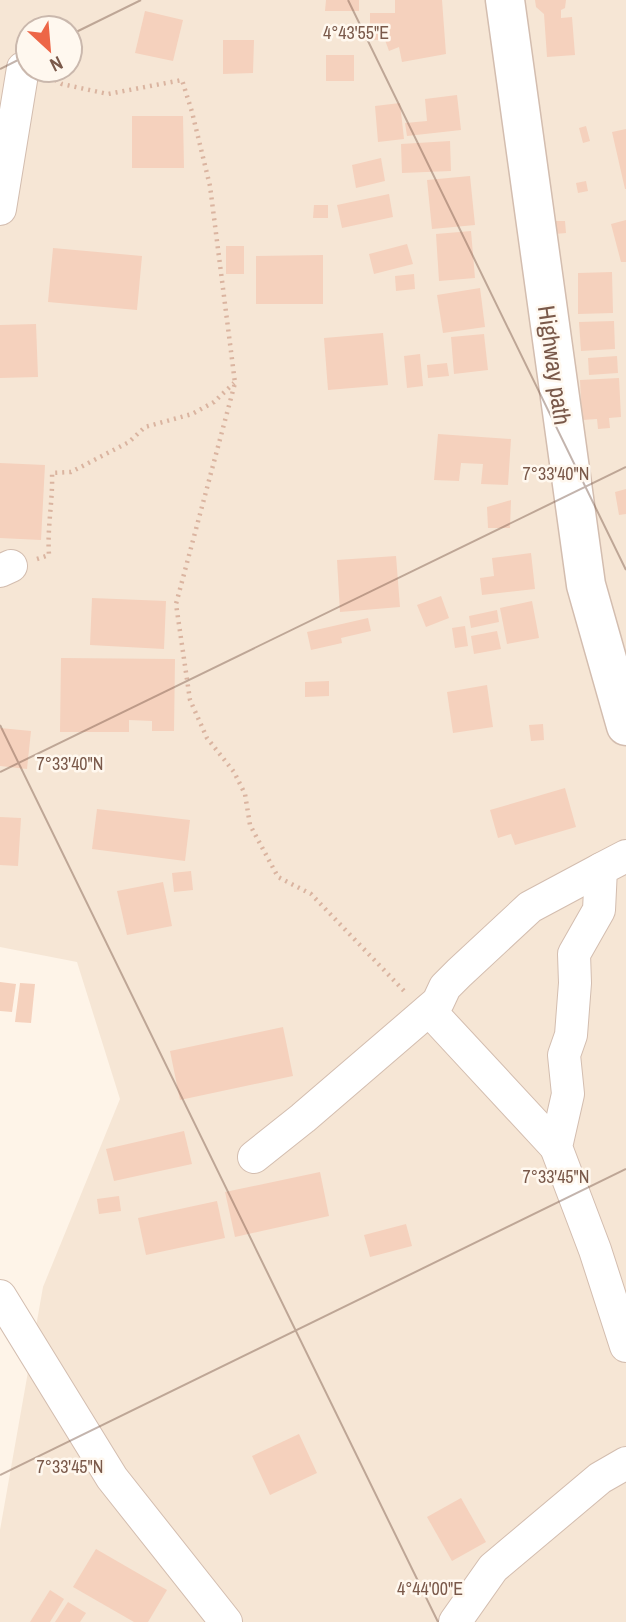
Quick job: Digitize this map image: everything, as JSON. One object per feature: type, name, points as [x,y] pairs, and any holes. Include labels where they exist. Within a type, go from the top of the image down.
[{"type":"street","name":"Highway path","points":[[505,0],[586,585],[626,726]]},
{"type":"street","points":[[0,209],[28,84]]},
{"type":"street","points":[[254,1157],[438,1002],[445,988],[459,973],[530,907],[613,862]]},
{"type":"street","points":[[556,1147],[568,1094],[564,1055],[571,1035],[574,954],[599,910],[613,862]]},
{"type":"street","points":[[429,1010],[556,1147],[595,1250],[626,1346]]},
{"type":"street","points":[[0,1296],[112,1478],[226,1622]]},
{"type":"street","points":[[454,1622],[493,1568],[600,1478],[626,1463]]},
{"type":"path","points":[[62,84],[108,94],[182,80],[210,186],[235,383],[176,604],[190,701],[207,738],[234,772],[245,794],[250,825],[278,877],[311,894],[405,992],[429,1010]]},
{"type":"path","points":[[6,569],[49,555],[47,528],[53,494],[52,473],[71,472],[129,442],[145,427],[192,414],[214,402],[235,383]]},
{"type":"shaded area","points":[[0,0],[626,0],[626,1622],[0,1622],[0,1530],[43,1287],[120,1099],[77,962],[0,947]]},
{"type":"building","points":[[326,0],[359,0],[359,11],[325,11]]},
{"type":"building","points":[[395,0],[442,0],[446,54],[402,62],[399,47],[389,51],[385,40],[370,40],[370,13],[395,13]]},
{"type":"building","points":[[535,0],[566,0],[565,8],[561,10],[561,18],[572,17],[575,55],[547,57],[544,14],[536,7]]},
{"type":"building","points":[[145,11],[183,20],[173,61],[135,53]]},
{"type":"building","points":[[223,40],[254,40],[253,73],[223,74]]},
{"type":"building","points":[[326,55],[354,55],[354,81],[326,81]]},
{"type":"building","points":[[457,95],[461,130],[407,136],[405,123],[427,121],[425,99]]},
{"type":"building","points":[[400,103],[404,139],[378,142],[375,106]]},
{"type":"building","points":[[132,116],[183,116],[184,168],[132,168]]},
{"type":"building","points":[[586,126],[590,141],[583,143],[579,128]]},
{"type":"building","points":[[626,129],[626,189],[625,189],[612,132]]},
{"type":"building","points":[[450,141],[451,171],[402,173],[401,144]]},
{"type":"building","points":[[381,158],[385,181],[356,188],[352,165]]},
{"type":"building","points":[[470,176],[475,225],[432,229],[427,180]]},
{"type":"building","points":[[586,181],[588,191],[578,193],[576,183]]},
{"type":"building","points":[[389,194],[393,217],[342,228],[337,205]]},
{"type":"building","points":[[314,205],[328,205],[328,218],[313,218]]},
{"type":"building","points":[[626,220],[626,262],[621,262],[611,224]]},
{"type":"building","points":[[551,221],[565,221],[566,233],[555,234]]},
{"type":"building","points":[[471,231],[475,278],[439,281],[436,234]]},
{"type":"building","points":[[407,244],[413,264],[374,274],[369,254]]},
{"type":"building","points":[[226,246],[244,246],[244,274],[226,274]]},
{"type":"building","points":[[53,248],[142,256],[137,310],[48,302]]},
{"type":"building","points":[[323,255],[323,304],[256,304],[256,256]]},
{"type":"building","points":[[612,272],[613,313],[578,314],[578,273]]},
{"type":"building","points":[[414,274],[415,289],[396,291],[395,276]]},
{"type":"building","points":[[480,288],[485,327],[443,333],[437,295]]},
{"type":"building","points":[[614,321],[615,349],[581,351],[579,322]]},
{"type":"building","points":[[36,324],[38,377],[0,378],[0,325]]},
{"type":"building","points":[[383,333],[388,385],[328,390],[324,338]]},
{"type":"building","points":[[484,334],[488,370],[454,374],[451,337]]},
{"type":"building","points":[[420,354],[423,386],[407,388],[404,356]]},
{"type":"building","points":[[617,356],[618,373],[589,375],[588,358]]},
{"type":"building","points":[[447,363],[449,376],[428,378],[427,365]]},
{"type":"building","points":[[619,378],[621,417],[609,418],[610,428],[598,429],[597,419],[582,420],[580,380]]},
{"type":"building","points":[[438,434],[511,439],[508,485],[481,484],[483,464],[461,463],[459,481],[434,480]]},
{"type":"building","points":[[0,463],[45,465],[41,540],[0,538]]},
{"type":"building","points":[[626,489],[626,514],[619,515],[615,492]]},
{"type":"building","points":[[511,500],[510,528],[488,528],[487,507]]},
{"type":"building","points":[[531,553],[535,589],[482,595],[480,578],[494,576],[492,558]]},
{"type":"building","points":[[396,556],[400,607],[340,612],[337,560]]},
{"type":"building","points":[[441,596],[449,618],[426,627],[417,605]]},
{"type":"building","points":[[92,598],[166,601],[164,649],[90,645]]},
{"type":"building","points":[[532,601],[539,638],[507,644],[500,608]]},
{"type":"building","points":[[497,610],[499,622],[471,628],[469,616]]},
{"type":"building","points":[[368,618],[371,631],[341,638],[342,643],[311,650],[307,632]]},
{"type":"building","points":[[465,626],[468,646],[455,648],[452,628]]},
{"type":"building","points":[[497,631],[501,649],[474,654],[471,636]]},
{"type":"building","points":[[61,658],[175,659],[174,731],[152,731],[152,721],[129,720],[129,732],[60,732]]},
{"type":"building","points":[[329,681],[329,696],[305,697],[305,682]]},
{"type":"building","points":[[487,685],[493,727],[453,733],[447,692]]},
{"type":"building","points":[[543,724],[544,740],[531,741],[529,725]]},
{"type":"building","points":[[0,728],[31,731],[27,769],[0,766]]},
{"type":"building","points":[[565,788],[576,827],[515,845],[511,834],[498,838],[490,810]]},
{"type":"building","points":[[97,809],[190,820],[185,861],[92,849]]},
{"type":"building","points":[[0,817],[21,818],[18,866],[0,865]]},
{"type":"building","points":[[191,871],[193,890],[174,892],[172,873]]},
{"type":"building","points":[[163,882],[172,926],[127,935],[117,891]]},
{"type":"building","points":[[0,982],[16,984],[12,1012],[0,1011]]},
{"type":"building","points":[[20,983],[35,984],[31,1023],[15,1022]]},
{"type":"building","points":[[283,1027],[293,1076],[180,1100],[170,1051]]},
{"type":"building","points":[[184,1131],[192,1164],[114,1181],[106,1149]]},
{"type":"building","points":[[320,1172],[329,1216],[235,1237],[225,1192]]},
{"type":"building","points":[[119,1196],[121,1211],[99,1214],[97,1199]]},
{"type":"building","points":[[217,1201],[225,1238],[146,1255],[138,1218]]},
{"type":"building","points":[[406,1224],[412,1246],[370,1257],[364,1235]]},
{"type":"building","points":[[299,1434],[317,1473],[270,1495],[252,1456]]},
{"type":"building","points":[[461,1498],[486,1542],[452,1561],[427,1517]]},
{"type":"building","points":[[96,1549],[167,1590],[148,1622],[134,1622],[73,1587]]},
{"type":"building","points":[[50,1590],[64,1599],[50,1622],[30,1622]]},
{"type":"building","points":[[68,1602],[86,1613],[80,1622],[55,1622]]}]
